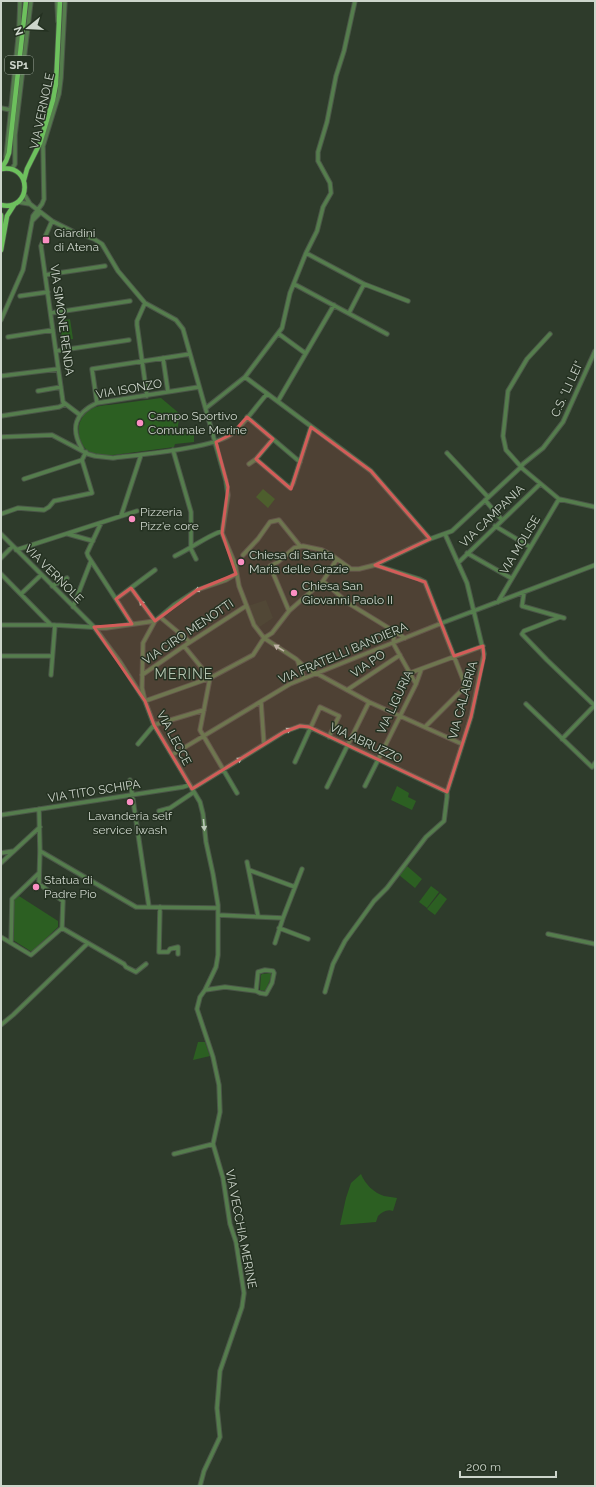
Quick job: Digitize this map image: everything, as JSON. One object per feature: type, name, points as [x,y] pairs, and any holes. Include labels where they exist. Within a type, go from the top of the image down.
[{"type":"main road","name":"SP1","points":[[1,169],[9,153],[26,1]]},
{"type":"main road","points":[[1,250],[7,216],[24,194],[24,180],[27,170],[40,143],[53,100],[56,84],[59,26],[58,1]]},
{"type":"main road","name":"SP1","points":[[1,169],[12,169]]},
{"type":"main road","points":[[12,169],[24,180]]},
{"type":"main road","points":[[1,205],[8,206],[17,202]]},
{"type":"main road","points":[[1,215],[1,232]]},
{"type":"street","points":[[1,165],[4,161],[7,149],[19,29],[20,1]]},
{"type":"street","points":[[12,169],[15,164],[15,135],[31,1]]},
{"type":"street","name":"VIA VERNOLE","points":[[1,320],[23,270],[33,220],[32,216],[38,210],[44,199],[43,146],[60,86],[65,1]]},
{"type":"street","points":[[206,408],[245,377],[278,334],[284,321],[294,284],[318,226],[323,207],[331,193],[330,183],[318,161],[318,152],[327,122],[336,76],[344,52],[355,1]]},
{"type":"street","points":[[1,108],[11,110]]},
{"type":"street","points":[[24,194],[30,204],[52,221],[102,244],[118,271],[145,304],[169,316],[180,324],[186,336],[228,487],[222,531],[235,564],[236,574],[246,606],[254,625],[264,638],[298,661],[307,669],[368,702],[462,744]]},
{"type":"street","points":[[17,202],[30,204]]},
{"type":"street","name":"VIA VERNOLE","points":[[33,220],[39,214],[38,210]]},
{"type":"street","points":[[36,217],[45,216]]},
{"type":"street","name":"VIA SIMONE RENDA","points":[[52,221],[41,246],[63,402],[65,404]]},
{"type":"street","points":[[306,253],[364,284],[408,301]]},
{"type":"street","points":[[45,275],[105,266]]},
{"type":"street","points":[[294,284],[387,334]]},
{"type":"street","points":[[349,313],[364,284]]},
{"type":"street","points":[[20,296],[48,292]]},
{"type":"street","points":[[51,313],[130,301]]},
{"type":"street","points":[[145,304],[137,321],[137,325],[147,396]]},
{"type":"street","points":[[278,401],[334,305]]},
{"type":"street","points":[[8,337],[53,330]]},
{"type":"street","points":[[278,334],[305,353]]},
{"type":"street","points":[[550,334],[527,359],[508,391],[503,436],[506,450],[521,467],[559,499],[595,507]]},
{"type":"street","points":[[56,351],[129,340]]},
{"type":"street","name":"C.S. \"LI LEI\"","points":[[300,546],[322,550],[351,569],[359,569],[376,565],[430,539],[452,531],[523,464],[543,448],[563,422],[595,351]]},
{"type":"street","points":[[97,403],[92,369],[190,354]]},
{"type":"street","points":[[163,358],[168,392]]},
{"type":"street","points":[[1,376],[58,368]]},
{"type":"street","points":[[245,377],[310,427],[371,471],[430,539]]},
{"type":"street","name":"VIA ISONZO","points":[[80,416],[88,407],[97,403],[199,387]]},
{"type":"street","points":[[38,391],[61,388]]},
{"type":"street","points":[[1,437],[52,435],[84,452],[104,458],[141,455],[173,450],[216,442],[232,434],[267,394]]},
{"type":"street","points":[[1,416],[59,407],[65,404],[80,416],[75,431],[77,439],[84,452],[82,460],[92,493],[54,501],[44,510],[18,508],[1,514]]},
{"type":"street","points":[[247,417],[300,462]]},
{"type":"street","points":[[256,459],[290,488],[300,462],[310,427]]},
{"type":"street","points":[[249,464],[256,459],[273,439]]},
{"type":"street","points":[[173,450],[192,512],[191,548],[196,559]]},
{"type":"street","points":[[447,453],[488,497]]},
{"type":"street","points":[[121,516],[141,455]]},
{"type":"street","points":[[24,479],[82,460]]},
{"type":"street","name":"VIA CAMPANIA","points":[[458,562],[540,484]]},
{"type":"street","name":"VIA MOLISE","points":[[498,602],[559,499]]},
{"type":"street","points":[[485,500],[502,520]]},
{"type":"street","points":[[16,550],[137,511]]},
{"type":"street","points":[[243,555],[258,540],[270,522],[278,520],[300,546],[290,551],[278,562],[270,566],[289,611]]},
{"type":"street","points":[[101,523],[87,553],[132,624]]},
{"type":"street","points":[[495,526],[530,547]]},
{"type":"street","points":[[176,556],[210,535],[222,531]]},
{"type":"street","name":"VIA VERNOLE","points":[[1,534],[95,628],[120,662],[145,701]]},
{"type":"street","points":[[66,534],[93,541]]},
{"type":"street","name":"VIA CALABRIA","points":[[325,992],[333,964],[345,941],[374,901],[388,888],[426,837],[444,821],[447,792],[471,717],[484,658],[483,646],[467,583],[445,534]]},
{"type":"street","points":[[1,558],[13,546]]},
{"type":"street","points":[[468,553],[511,578]]},
{"type":"street","points":[[145,701],[209,678],[254,655],[264,638],[272,633],[289,611],[323,581],[337,559]]},
{"type":"street","points":[[73,606],[91,561]]},
{"type":"street","points":[[376,565],[423,580],[426,583],[464,686],[424,727]]},
{"type":"street","name":"VIA FRATELLI BANDIERA","points":[[172,755],[290,684],[442,623],[595,565]]},
{"type":"street","points":[[116,599],[155,570]]},
{"type":"street","points":[[1,574],[53,625],[51,675]]},
{"type":"street","name":"VIA LECCE","points":[[200,997],[216,967],[218,908],[213,874],[206,842],[200,802],[154,725],[145,701],[142,688],[143,643],[155,621],[174,605],[197,590],[226,580],[236,574]]},
{"type":"street","points":[[21,594],[41,575]]},
{"type":"street","points":[[52,586],[67,578]]},
{"type":"street","points":[[323,581],[348,603],[405,638]]},
{"type":"street","points":[[1,625],[53,625],[106,628],[155,621],[131,588]]},
{"type":"street","points":[[524,592],[522,606],[562,617],[524,631],[522,634],[595,706],[562,739]]},
{"type":"street","name":"VIA CIRO MENOTTI","points":[[142,675],[246,606]]},
{"type":"street","points":[[160,617],[190,642]]},
{"type":"street","points":[[390,629],[394,638],[393,643],[416,684]]},
{"type":"street","points":[[184,646],[209,678],[200,730],[237,793]]},
{"type":"street","points":[[410,673],[483,646]]},
{"type":"street","name":"VIA PO","points":[[347,690],[400,655]]},
{"type":"street","points":[[1,656],[52,656]]},
{"type":"street","points":[[298,661],[304,678]]},
{"type":"street","name":"VIA LIGURIA","points":[[365,786],[416,684],[421,670]]},
{"type":"street","points":[[261,702],[264,744]]},
{"type":"street","points":[[327,788],[368,702]]},
{"type":"street","points":[[526,704],[592,767],[595,763]]},
{"type":"street","points":[[159,811],[170,808],[192,789],[289,729],[300,726],[310,728],[320,708],[339,716],[329,737]]},
{"type":"street","points":[[138,744],[154,725],[204,710]]},
{"type":"street","name":"VIA ABRUZZO","points":[[294,762],[310,728],[447,792]]},
{"type":"street","points":[[130,780],[149,907]]},
{"type":"street","name":"VIA TITO SCHIPA","points":[[1,815],[183,787],[192,789]]},
{"type":"street","points":[[1,937],[31,955],[62,928],[63,901],[39,884],[39,809]]},
{"type":"street","points":[[1,863],[40,827]]},
{"type":"street","points":[[1,853],[14,850]]},
{"type":"street","points":[[40,852],[133,906],[218,908]]},
{"type":"street","points":[[247,862],[258,916]]},
{"type":"street","points":[[275,943],[302,869]]},
{"type":"street","points":[[249,870],[295,887]]},
{"type":"street","points":[[11,943],[12,898],[39,873]]},
{"type":"street","points":[[160,907],[159,952],[168,952],[170,949],[178,947],[178,954]]},
{"type":"street","points":[[218,915],[283,918]]},
{"type":"street","points":[[62,928],[136,972],[146,964]]},
{"type":"street","points":[[280,928],[308,939]]},
{"type":"street","points":[[548,934],[595,944]]},
{"type":"street","points":[[1,1025],[88,943]]},
{"type":"street","points":[[205,990],[225,987],[256,991],[266,994],[269,990],[274,973],[273,971],[265,970],[258,972],[256,991]]},
{"type":"street","name":"VIA VECCHIA MERINE","points":[[200,997],[197,1009],[213,1057],[220,1098],[220,1112],[213,1144],[222,1178],[230,1224],[236,1242],[244,1293],[242,1307],[220,1372],[217,1408],[220,1437],[204,1471],[200,1486]]},
{"type":"street","points":[[174,1154],[213,1144]]},
{"type":"highlighted area","points":[[247,417],[273,439],[256,459],[291,489],[311,427],[371,471],[430,539],[375,565],[425,582],[454,656],[483,646],[484,658],[471,717],[447,792],[309,727],[300,726],[284,732],[192,789],[154,725],[145,701],[94,627],[132,624],[116,599],[131,588],[155,621],[197,590],[236,574],[222,533],[228,487],[216,442],[232,434]]},
{"type":"shaded area","points":[[266,600],[273,618],[258,628],[248,606]]},
{"type":"green space","points":[[70,319],[73,339],[62,340],[60,321]]},
{"type":"green space","name":"Campo Sportivo Comunale Merine","points":[[161,398],[180,414],[177,431],[194,433],[194,442],[175,444],[174,447],[106,456],[91,453],[83,446],[79,437],[80,422],[85,414],[93,408]]},
{"type":"green space","points":[[263,489],[275,499],[268,508],[256,497]]},
{"type":"green space","points":[[397,786],[409,793],[408,797],[416,801],[412,810],[391,800]]},
{"type":"green space","points":[[407,866],[422,879],[415,888],[399,875]]},
{"type":"green space","points":[[431,886],[439,892],[427,908],[419,902]]},
{"type":"green space","points":[[440,893],[447,899],[435,915],[427,909]]},
{"type":"green space","points":[[19,896],[58,921],[58,927],[32,952],[13,940],[14,900]]},
{"type":"green space","points":[[271,973],[266,990],[260,990],[261,975]]},
{"type":"green space","points":[[198,1042],[205,1042],[210,1056],[193,1060]]},
{"type":"green space","points":[[361,1174],[367,1185],[377,1193],[384,1196],[397,1198],[393,1211],[391,1210],[381,1213],[376,1222],[340,1225],[351,1183]]},
{"type":"place","name":"Giardini di Atena","points":[[46,240]]},
{"type":"place","name":"Campo Sportivo Comunale Merine","points":[[140,423]]},
{"type":"place","name":"Pizzeria Pizz'e core","points":[[132,519]]},
{"type":"place","name":"Chiesa di Santa Maria delle Grazie","points":[[241,562]]},
{"type":"place","name":"Chiesa San Giovanni Paolo II","points":[[294,593]]},
{"type":"place","name":"Lavanderia self service Iwash","points":[[130,802]]},
{"type":"place","name":"Statua di Padre Pio","points":[[36,887]]},
{"type":"district","name":"MERINE","points":[[184,674]]}]
